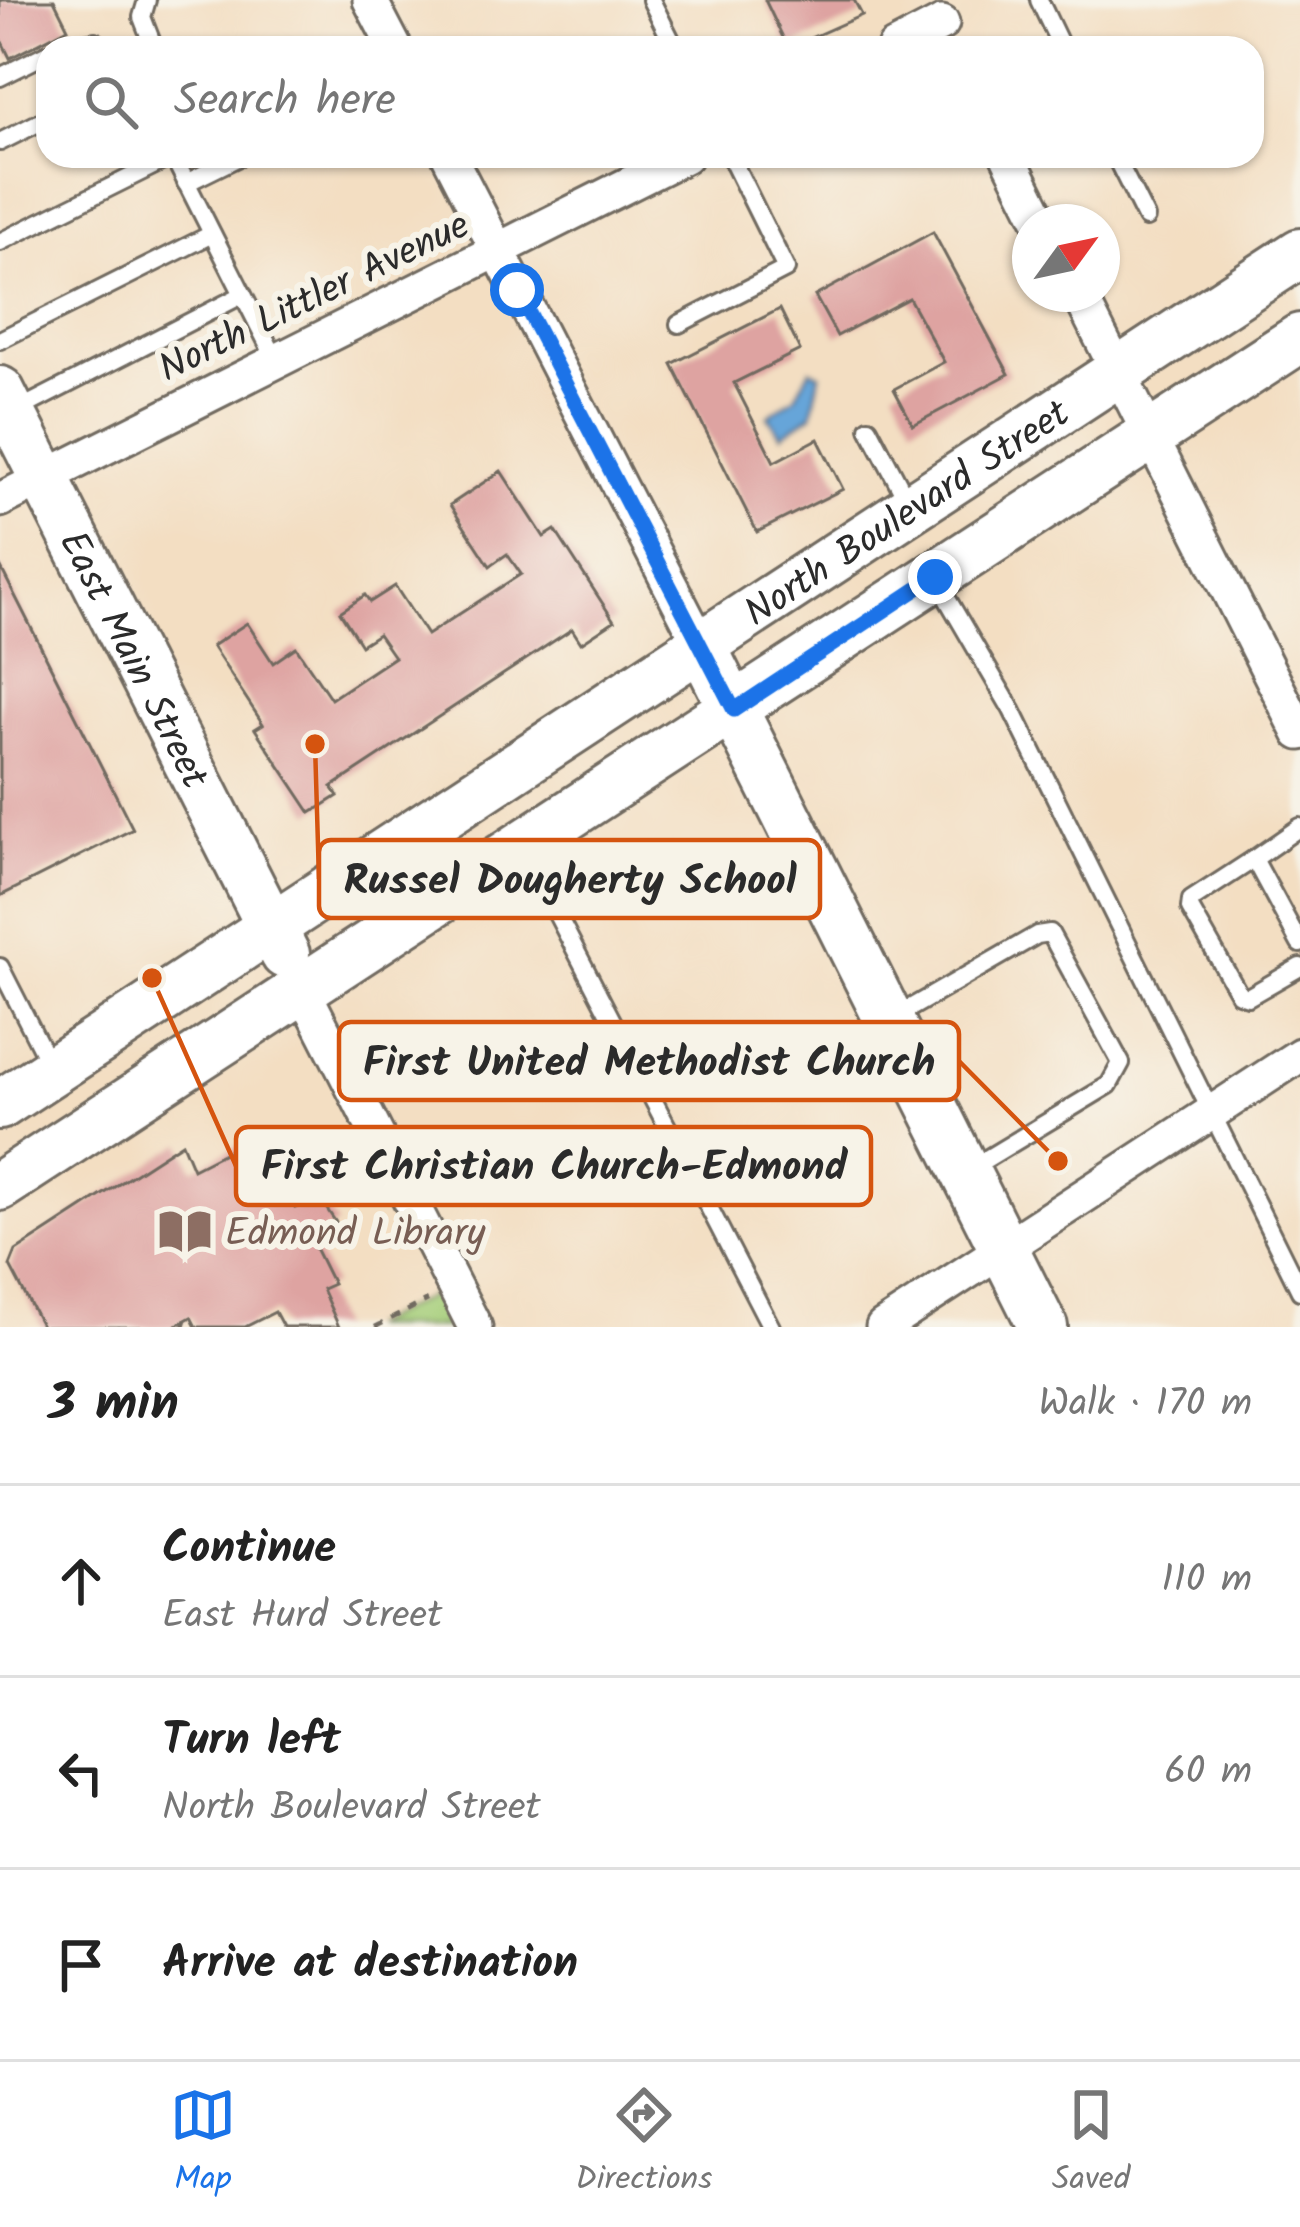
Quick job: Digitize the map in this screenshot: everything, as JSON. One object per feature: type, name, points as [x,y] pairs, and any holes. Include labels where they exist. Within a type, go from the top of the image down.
[{"type":"main road","name":"North Boulevard Street","points":[[0,1105],[1300,253]]},
{"type":"main road","name":"North Boulevard Street","points":[[0,1186],[1300,338]]},
{"type":"main road","name":"East Main Street","points":[[6,402],[302,988]]},
{"type":"main road","points":[[701,645],[1043,1327]]},
{"type":"street","points":[[370,0],[388,36]]},
{"type":"street","points":[[455,168],[701,645]]},
{"type":"street","name":"North Littler Avenue","points":[[0,500],[661,168]]},
{"type":"street","points":[[1014,168],[1032,204]]},
{"type":"street","points":[[1088,312],[1300,733]]},
{"type":"street","points":[[302,988],[475,1327]]},
{"type":"street","points":[[883,1327],[1300,1055]]},
{"type":"lane","points":[[147,0],[142,17],[149,36]]},
{"type":"lane","points":[[651,0],[669,36]]},
{"type":"lane","points":[[1039,0],[1056,36]]},
{"type":"lane","points":[[0,77],[36,59]]},
{"type":"lane","points":[[0,142],[36,124]]},
{"type":"lane","points":[[0,242],[149,168]]},
{"type":"lane","points":[[179,168],[275,358]]},
{"type":"lane","points":[[186,183],[205,168]]},
{"type":"lane","points":[[679,324],[786,269],[736,168]]},
{"type":"lane","points":[[1121,168],[1146,218]]},
{"type":"lane","points":[[0,340],[212,234]]},
{"type":"lane","points":[[6,402],[242,295]]},
{"type":"lane","points":[[869,428],[912,508]]},
{"type":"lane","points":[[935,577],[1012,710],[1300,1291]]},
{"type":"lane","points":[[1300,827],[1196,894],[1190,908],[1239,994],[1248,997],[1300,967]]},
{"type":"lane","points":[[522,846],[771,1327]]},
{"type":"lane","points":[[1254,859],[1300,944]]},
{"type":"lane","points":[[891,1019],[1050,933],[1121,1064],[1109,1084],[967,1170]]},
{"type":"lane","points":[[0,968],[53,1071]]},
{"type":"path","points":[[375,1327],[454,1286]]},
{"type":"green space","points":[[438,1292],[456,1327],[368,1327]]},
{"type":"water","points":[[810,369],[820,374],[812,414],[782,435],[768,416],[796,396]]},
{"type":"building","points":[[0,0],[54,0],[68,28],[53,36],[36,36],[36,45],[10,58],[0,38]]},
{"type":"building","points":[[765,0],[854,0],[862,15],[815,36],[782,36]]},
{"type":"building","points":[[933,232],[1009,374],[913,425],[894,389],[944,362],[909,298],[837,336],[815,296]]},
{"type":"building","points":[[780,309],[800,350],[734,383],[774,462],[818,439],[843,489],[757,532],[672,364]]},
{"type":"building","points":[[501,471],[544,537],[555,530],[614,621],[581,643],[572,629],[332,787],[338,796],[311,813],[255,729],[263,724],[212,646],[247,623],[273,663],[296,647],[331,699],[394,657],[378,634],[361,645],[340,612],[365,595],[370,602],[395,586],[427,635],[521,574],[507,554],[490,566],[450,505]]},
{"type":"building","points":[[0,566],[133,829],[0,896]]},
{"type":"building","name":"Edmond Library","points":[[259,1135],[267,1152],[285,1143],[299,1166],[279,1176],[295,1208],[318,1196],[337,1224],[310,1238],[333,1284],[322,1289],[339,1327],[283,1327],[275,1312],[245,1327],[196,1327],[191,1317],[173,1327],[42,1327],[10,1266],[16,1251],[182,1143],[193,1169]]},
{"type":"place","name":"Russel Dougherty School","points":[[315,744]]},
{"type":"place","name":"First Christian Church-Edmond","points":[[152,978]]},
{"type":"place","name":"First United Methodist Church","points":[[1058,1161]]},
{"type":"place","name":"Edmond Library","points":[[185,1231]]},
{"type":"route","points":[[517,290],[734,710],[935,577]]}]
